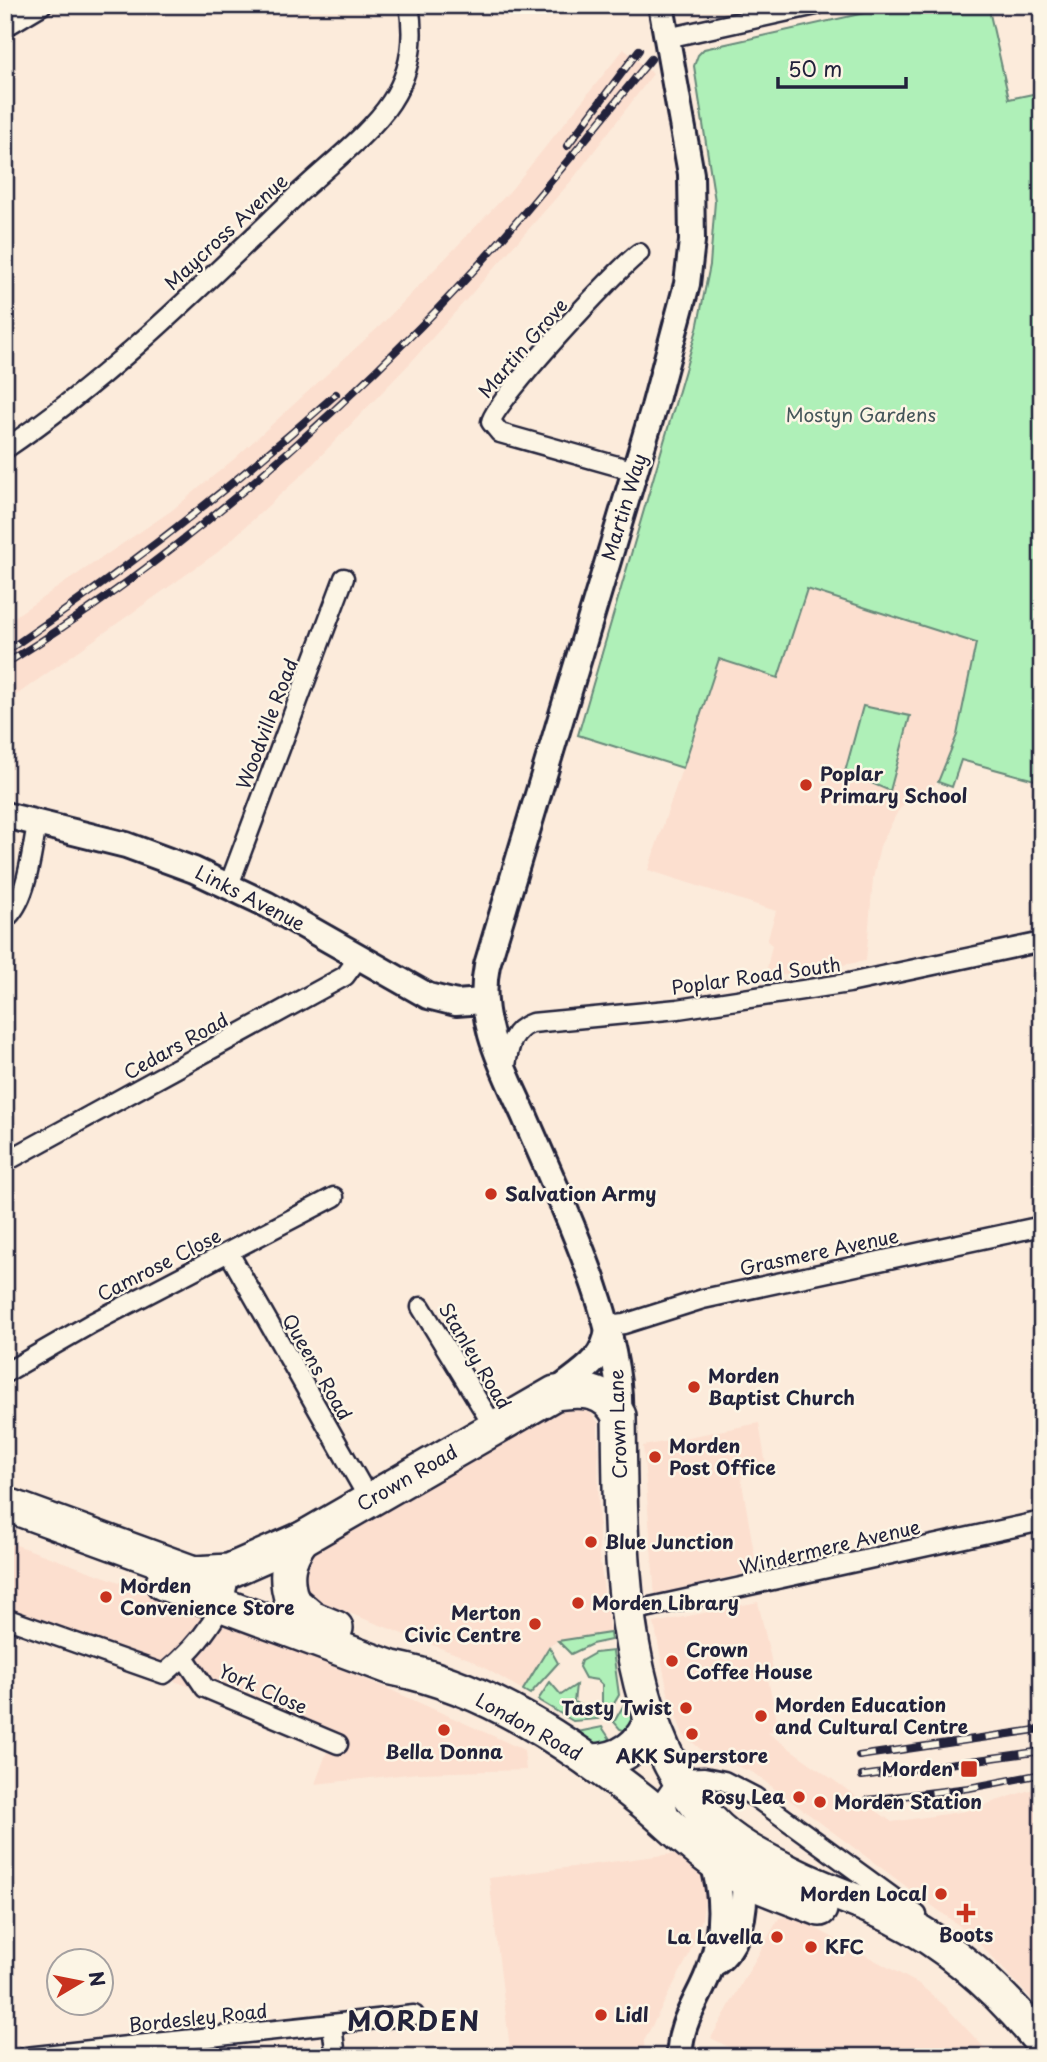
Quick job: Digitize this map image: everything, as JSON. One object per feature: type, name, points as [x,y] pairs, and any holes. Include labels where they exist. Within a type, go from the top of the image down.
[{"type":"highway","name":"Crown Road","points":[[235,1577],[555,1393],[585,1390],[601,1395],[619,1416]]},
{"type":"highway","name":"Crown Lane","points":[[619,1416],[627,1612],[637,1672],[652,1716],[679,1778]]},
{"type":"highway","name":"London Road","points":[[5,1504],[194,1573],[235,1577]]},
{"type":"highway","name":"London Road","points":[[5,1528],[235,1577],[393,1668],[418,1673],[523,1719],[590,1760],[674,1827],[720,1847],[747,1850],[793,1874],[895,1919],[951,1951],[988,1983],[1042,2042]]},
{"type":"highway","points":[[302,1539],[289,1556],[287,1567],[292,1601],[312,1618],[363,1640],[418,1673]]},
{"type":"highway","points":[[590,1760],[614,1758],[630,1751],[648,1732],[652,1716]]},
{"type":"highway","name":"London Road","points":[[679,1778],[702,1812],[720,1847],[744,1878],[872,1931],[939,1970],[979,2006],[1026,2057]]},
{"type":"main road","name":"Martin Way","points":[[483,1001],[491,950],[635,471],[687,284],[692,241],[691,174],[661,5]]},
{"type":"main road","name":"Links Avenue","points":[[5,814],[37,825],[155,855],[229,885],[440,1000],[483,1001]]},
{"type":"main road","name":"Crown Lane","points":[[483,1001],[490,1034],[560,1201],[607,1328],[619,1379],[619,1416]]},
{"type":"main road","name":"Crown Road","points":[[555,1393],[591,1366],[602,1354],[607,1328]]},
{"type":"main road","points":[[680,2057],[682,2029],[711,1967],[721,1905],[720,1847]]},
{"type":"main road","points":[[740,1927],[744,1878]]},
{"type":"main road","points":[[711,1967],[727,1953],[740,1927],[768,1901],[790,1898]]},
{"type":"street","points":[[5,27],[41,5]]},
{"type":"street","name":"Maycross Avenue","points":[[5,449],[72,402],[261,229],[391,103],[409,61],[412,42],[409,5]]},
{"type":"street","points":[[667,38],[816,5]]},
{"type":"street","name":"Martin Grove","points":[[635,471],[500,433],[491,422],[497,408],[519,382],[596,296],[639,253]]},
{"type":"street","name":"Woodville Road","points":[[229,885],[344,578]]},
{"type":"street","points":[[5,919],[12,913],[21,893],[37,825]]},
{"type":"street","name":"Poplar Road South","points":[[505,1071],[512,1037],[522,1026],[849,984],[1042,942]]},
{"type":"street","name":"Cedars Road","points":[[5,1162],[345,976],[359,957]]},
{"type":"street","name":"Camrose Close","points":[[5,1373],[92,1323],[334,1197]]},
{"type":"street","name":"Grasmere Avenue","points":[[607,1328],[736,1291],[1042,1226]]},
{"type":"street","name":"Queens Road","points":[[229,1254],[370,1501]]},
{"type":"street","name":"Stanley Road","points":[[421,1307],[494,1427]]},
{"type":"street","name":"Windermere Avenue","points":[[627,1612],[1042,1521]]},
{"type":"street","points":[[5,1618],[164,1674],[184,1657],[235,1577]]},
{"type":"street","name":"York Close","points":[[184,1657],[205,1688],[338,1744]]},
{"type":"street","points":[[674,1827],[666,1810],[665,1798],[679,1778],[704,1777],[724,1781],[755,1797],[917,1915],[951,1951]]},
{"type":"street","name":"Bordesley Road","points":[[26,2057],[414,2015]]},
{"type":"street","points":[[332,2025],[336,2057]]},
{"type":"shaded area","points":[[624,49],[653,74],[572,180],[412,361],[307,470],[218,552],[5,703],[5,623],[171,511],[234,459],[382,324],[510,191]]},
{"type":"shaded area","name":"Poplar Primary School","points":[[806,588],[976,643],[957,735],[945,771],[932,788],[907,801],[898,811],[880,846],[873,879],[866,961],[765,978],[772,945],[767,941],[776,911],[648,870],[719,659],[778,678]]},
{"type":"shaded area","points":[[569,1407],[589,1411],[598,1422],[599,1555],[610,1633],[558,1641],[548,1647],[523,1690],[469,1659],[320,1602],[309,1594],[303,1574],[304,1563],[313,1553],[558,1410]]},
{"type":"shaded area","points":[[759,1423],[767,1471],[741,1477],[757,1570],[655,1597],[643,1446]]},
{"type":"shaded area","points":[[5,1541],[214,1616],[391,1690],[524,1750],[526,1770],[418,1773],[315,1784],[332,1738],[166,1678],[5,1613]]},
{"type":"shaded area","points":[[758,1602],[775,1677],[768,1679],[779,1729],[768,1733],[892,1822],[966,1811],[1042,1786],[1042,2010],[969,1933],[752,1772],[706,1754],[683,1734],[669,1698],[654,1623]]},
{"type":"shaded area","points":[[687,1852],[700,1865],[706,1890],[702,1919],[688,1957],[644,2041],[645,2057],[511,2057],[489,1878]]},
{"type":"shaded area","points":[[793,1916],[919,1984],[946,2007],[993,2057],[748,2057],[711,2038],[779,1918]]},
{"type":"green space","name":"Mostyn Gardens","points":[[900,5],[988,5],[1009,99],[1042,92],[1042,782],[961,760],[952,787],[938,782],[957,735],[976,643],[807,589],[778,678],[719,659],[683,768],[578,735],[697,329],[710,265],[715,201],[694,66],[698,55],[704,49]]},
{"type":"green space","points":[[863,706],[910,716],[890,791],[845,772]]},
{"type":"green space","points":[[610,1633],[611,1640],[592,1644],[571,1654],[558,1641]]},
{"type":"green space","points":[[549,1647],[558,1663],[530,1694],[523,1690]]},
{"type":"green space","points":[[613,1651],[619,1695],[609,1712],[602,1703],[602,1685],[597,1680],[585,1678],[579,1667],[581,1661],[595,1653]]},
{"type":"green space","points":[[550,1682],[561,1695],[576,1685],[574,1702],[594,1713],[598,1719],[573,1721],[538,1700]]},
{"type":"green space","points":[[626,1701],[633,1720],[633,1733],[620,1729],[614,1722]]},
{"type":"green space","points":[[602,1727],[610,1739],[610,1748],[599,1746],[573,1733]]},
{"type":"railway","points":[[567,146],[639,50]]},
{"type":"railway","points":[[5,664],[61,628],[170,550],[323,421],[419,328],[480,263],[651,59]]},
{"type":"railway","points":[[5,652],[175,529],[336,394]]},
{"type":"railway","points":[[859,1756],[1042,1729]]},
{"type":"railway","points":[[862,1776],[1042,1751]]},
{"type":"railway","points":[[868,1800],[969,1788],[1042,1774]]},
{"type":"place","name":"Poplar Primary School","points":[[806,785]]},
{"type":"place","name":"Salvation Army","points":[[491,1194]]},
{"type":"place","name":"Morden Baptist Church","points":[[694,1387]]},
{"type":"place","name":"Morden Post Office","points":[[655,1457]]},
{"type":"place","name":"Blue Junction","points":[[591,1542]]},
{"type":"place","name":"Morden Convenience Store","points":[[106,1597]]},
{"type":"place","name":"Morden Library","points":[[578,1603]]},
{"type":"place","name":"Merton Civic Centre","points":[[535,1624]]},
{"type":"place","name":"Crown Coffee House","points":[[672,1661]]},
{"type":"place","name":"Tasty Twist","points":[[686,1708]]},
{"type":"place","name":"Morden Education and Cultural Centre","points":[[761,1716]]},
{"type":"place","name":"Bella Donna","points":[[444,1730]]},
{"type":"place","name":"AKK Superstore","points":[[692,1734]]},
{"type":"place","name":"Morden","points":[[969,1769]]},
{"type":"place","name":"Rosy Lea","points":[[799,1797]]},
{"type":"place","name":"Morden Station","points":[[820,1802]]},
{"type":"place","name":"Morden Local","points":[[941,1894]]},
{"type":"place","name":"Boots","points":[[966,1913]]},
{"type":"place","name":"La Lavella","points":[[777,1937]]},
{"type":"place","name":"KFC","points":[[811,1947]]},
{"type":"place","name":"Lidl","points":[[601,2015]]},
{"type":"district","name":"MORDEN","points":[[414,2022]]}]
